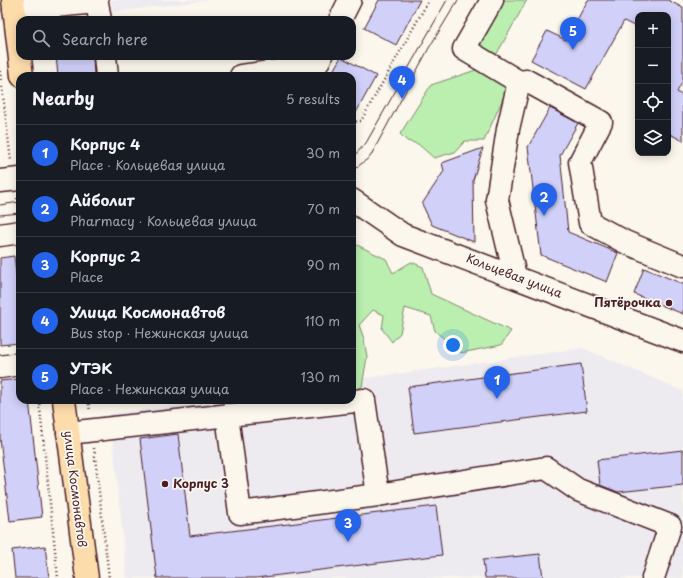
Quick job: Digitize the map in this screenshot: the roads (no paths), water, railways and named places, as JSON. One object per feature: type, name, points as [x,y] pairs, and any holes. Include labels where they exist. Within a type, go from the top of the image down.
[{"type":"main road","points":[[13,5],[16,29]]},
{"type":"main road","points":[[20,60],[21,72]]},
{"type":"main road","name":"улица Космонавтов","points":[[64,404],[87,578]]},
{"type":"street","points":[[342,16],[350,0]]},
{"type":"street","points":[[492,0],[464,49],[519,82],[527,81],[602,122],[580,162],[590,223],[625,242],[683,266]]},
{"type":"street","points":[[13,5],[97,2],[99,16]]},
{"type":"street","points":[[105,60],[106,72]]},
{"type":"street","points":[[271,72],[316,66],[319,60]]},
{"type":"street","points":[[515,276],[497,200],[508,129],[519,82]]},
{"type":"street","name":"Кольцевая улица","points":[[356,203],[403,235],[515,276],[683,341]]},
{"type":"street","points":[[0,235],[16,233]]},
{"type":"street","points":[[0,366],[16,364]]},
{"type":"street","points":[[356,401],[364,400],[378,495]]},
{"type":"street","points":[[68,433],[327,404]]},
{"type":"street","points":[[227,415],[240,513],[378,495],[546,468],[578,490],[677,525],[653,578]]},
{"type":"tram line","points":[[356,154],[366,143],[447,0]]},
{"type":"tram line","points":[[356,168],[370,157],[429,48],[458,0]]},
{"type":"tram line","points":[[0,205],[16,203]]},
{"type":"tram line","points":[[0,215],[16,213]]},
{"type":"place","name":"УТЭК","points":[[573,50]]},
{"type":"place","name":"Улица Космонавтов","points":[[402,99]]},
{"type":"place","name":"Айболит","points":[[544,216]]},
{"type":"place","name":"Пятёрочка","points":[[669,303]]},
{"type":"place","name":"Корпус 4","points":[[497,399]]},
{"type":"place","name":"Корпус 3","points":[[165,484]]},
{"type":"place","name":"Корпус 2","points":[[348,542]]}]
